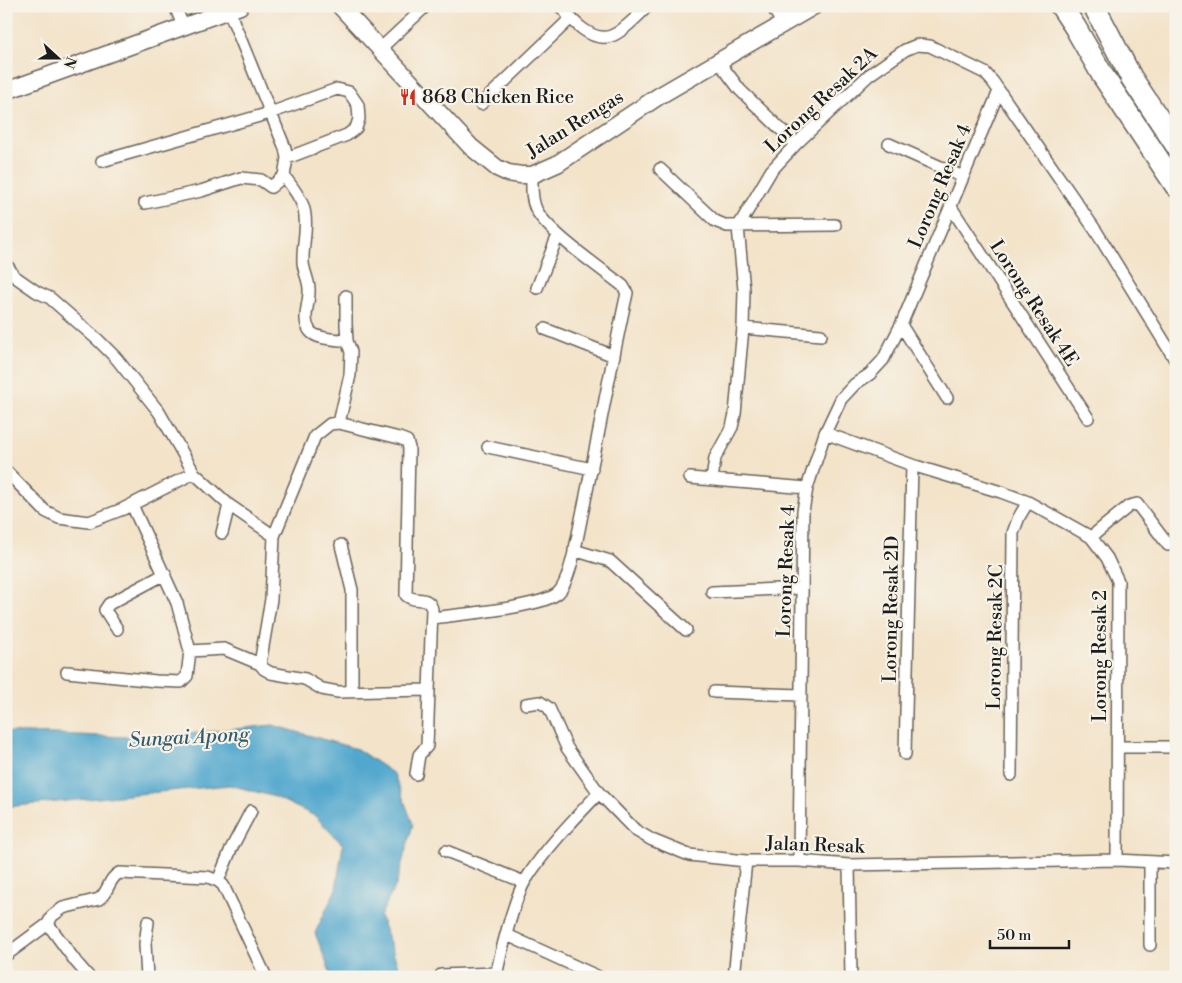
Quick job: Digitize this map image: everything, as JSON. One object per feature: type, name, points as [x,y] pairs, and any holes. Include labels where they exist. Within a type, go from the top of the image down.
[{"type":"highway","points":[[1046,6],[1103,76]]},
{"type":"highway","points":[[1061,6],[1103,76],[1176,186]]},
{"type":"highway","points":[[1094,6],[1132,77],[1176,145]]},
{"type":"street","points":[[175,6],[183,26]]},
{"type":"street","name":"Jalan Rengas","points":[[340,6],[471,147],[487,161],[508,173],[532,175],[557,164],[659,96],[814,6]]},
{"type":"street","points":[[381,48],[426,6]]},
{"type":"street","points":[[560,6],[570,19],[586,32],[600,37],[612,36],[648,6]]},
{"type":"street","points":[[772,6],[783,25]]},
{"type":"street","points":[[6,91],[183,26],[235,9],[270,113],[285,148],[287,158],[284,176],[271,187],[261,180],[241,178],[201,190],[145,203]]},
{"type":"street","points":[[481,104],[570,19]]},
{"type":"street","name":"Lorong Resak 2A","points":[[738,227],[771,172],[796,144],[869,74],[905,50],[917,45],[930,46],[985,73],[1096,231],[1176,361]]},
{"type":"street","points":[[719,62],[740,90],[796,144]]},
{"type":"street","points":[[102,161],[270,113],[337,89],[349,92],[358,105],[359,119],[356,128],[347,135],[287,158]]},
{"type":"street","name":"Lorong Resak 4","points":[[799,861],[803,511],[807,488],[825,433],[841,399],[854,384],[870,374],[884,360],[902,325],[999,91]]},
{"type":"street","points":[[889,144],[963,177]]},
{"type":"street","points":[[660,170],[715,221],[727,226],[835,225]]},
{"type":"street","points":[[432,618],[526,604],[553,596],[560,592],[565,583],[574,550],[627,293],[623,286],[558,235],[537,212],[532,194],[532,175]]},
{"type":"street","points":[[284,176],[303,206],[305,220],[303,262],[310,288],[306,316],[307,325],[311,333],[347,340]]},
{"type":"street","name":"Lorong Resak 4E","points":[[951,207],[1088,418]]},
{"type":"street","points":[[712,480],[715,458],[732,427],[735,414],[743,328],[744,290],[738,227]]},
{"type":"street","points":[[538,288],[558,235]]},
{"type":"street","points":[[6,264],[14,276],[37,292],[50,298],[112,354],[149,397],[194,474],[229,506],[274,536]]},
{"type":"street","points":[[339,423],[350,375],[351,352],[347,340],[346,296]]},
{"type":"street","points":[[902,325],[947,398]]},
{"type":"street","points":[[545,328],[614,356]]},
{"type":"street","points":[[743,328],[821,335]]},
{"type":"street","points":[[260,664],[271,599],[274,536],[314,436],[330,424],[339,423],[407,441],[409,448],[409,502],[406,595],[412,599],[429,602],[432,609],[427,746],[419,754],[416,774]]},
{"type":"street","name":"Lorong Resak 2","points":[[825,433],[912,465],[1028,502],[1091,538],[1107,558],[1118,581],[1117,860]]},
{"type":"street","points":[[488,447],[592,470]]},
{"type":"street","name":"Lorong Resak 2D","points":[[905,754],[912,465]]},
{"type":"street","points":[[6,471],[45,510],[58,518],[89,522],[132,505],[194,474]]},
{"type":"street","points":[[690,478],[807,488]]},
{"type":"street","name":"Lorong Resak 2C","points":[[1011,775],[1013,533],[1019,517],[1028,502]]},
{"type":"street","points":[[1091,538],[1133,504],[1140,507],[1168,546]]},
{"type":"street","points":[[67,672],[181,682],[187,676],[190,651],[177,603],[132,505]]},
{"type":"street","points":[[222,532],[229,506]]},
{"type":"street","points":[[342,545],[352,590],[352,690]]},
{"type":"street","points":[[574,550],[610,561],[686,630]]},
{"type":"street","points":[[117,629],[105,610],[108,604],[165,574]]},
{"type":"street","points":[[712,592],[802,588]]},
{"type":"street","points":[[190,651],[224,649],[260,664],[264,670],[271,673],[304,679],[322,689],[338,692],[352,690],[428,690]]},
{"type":"street","points":[[714,692],[801,695]]},
{"type":"street","name":"Jalan Resak","points":[[526,704],[540,702],[549,708],[566,748],[599,792],[635,830],[652,840],[690,855],[746,861],[799,861],[849,865],[1117,860],[1176,863]]},
{"type":"street","points":[[1118,747],[1176,747]]},
{"type":"street","points":[[441,975],[497,975],[507,935],[524,882],[564,831],[599,792]]},
{"type":"street","points":[[218,882],[231,849],[251,810]]},
{"type":"street","points":[[446,851],[524,882]]},
{"type":"street","points":[[734,977],[746,861]]},
{"type":"street","points":[[1150,862],[1150,945]]},
{"type":"street","points":[[849,865],[851,977]]},
{"type":"street","points":[[6,955],[48,924],[52,916],[64,908],[99,899],[103,896],[111,879],[119,873],[208,877],[223,885],[266,977]]},
{"type":"street","points":[[147,977],[145,944],[148,922]]},
{"type":"street","points":[[48,924],[76,962],[90,977]]},
{"type":"street","points":[[507,935],[599,977]]},
{"type":"water","name":"Sungai Apong","points":[[273,725],[357,749],[394,774],[413,824],[396,885],[380,916],[402,977],[332,977],[315,933],[336,889],[343,845],[315,816],[275,797],[230,785],[6,807],[6,732],[150,738]]},
{"type":"place","name":"868 Chicken Rice","points":[[408,97]]}]
